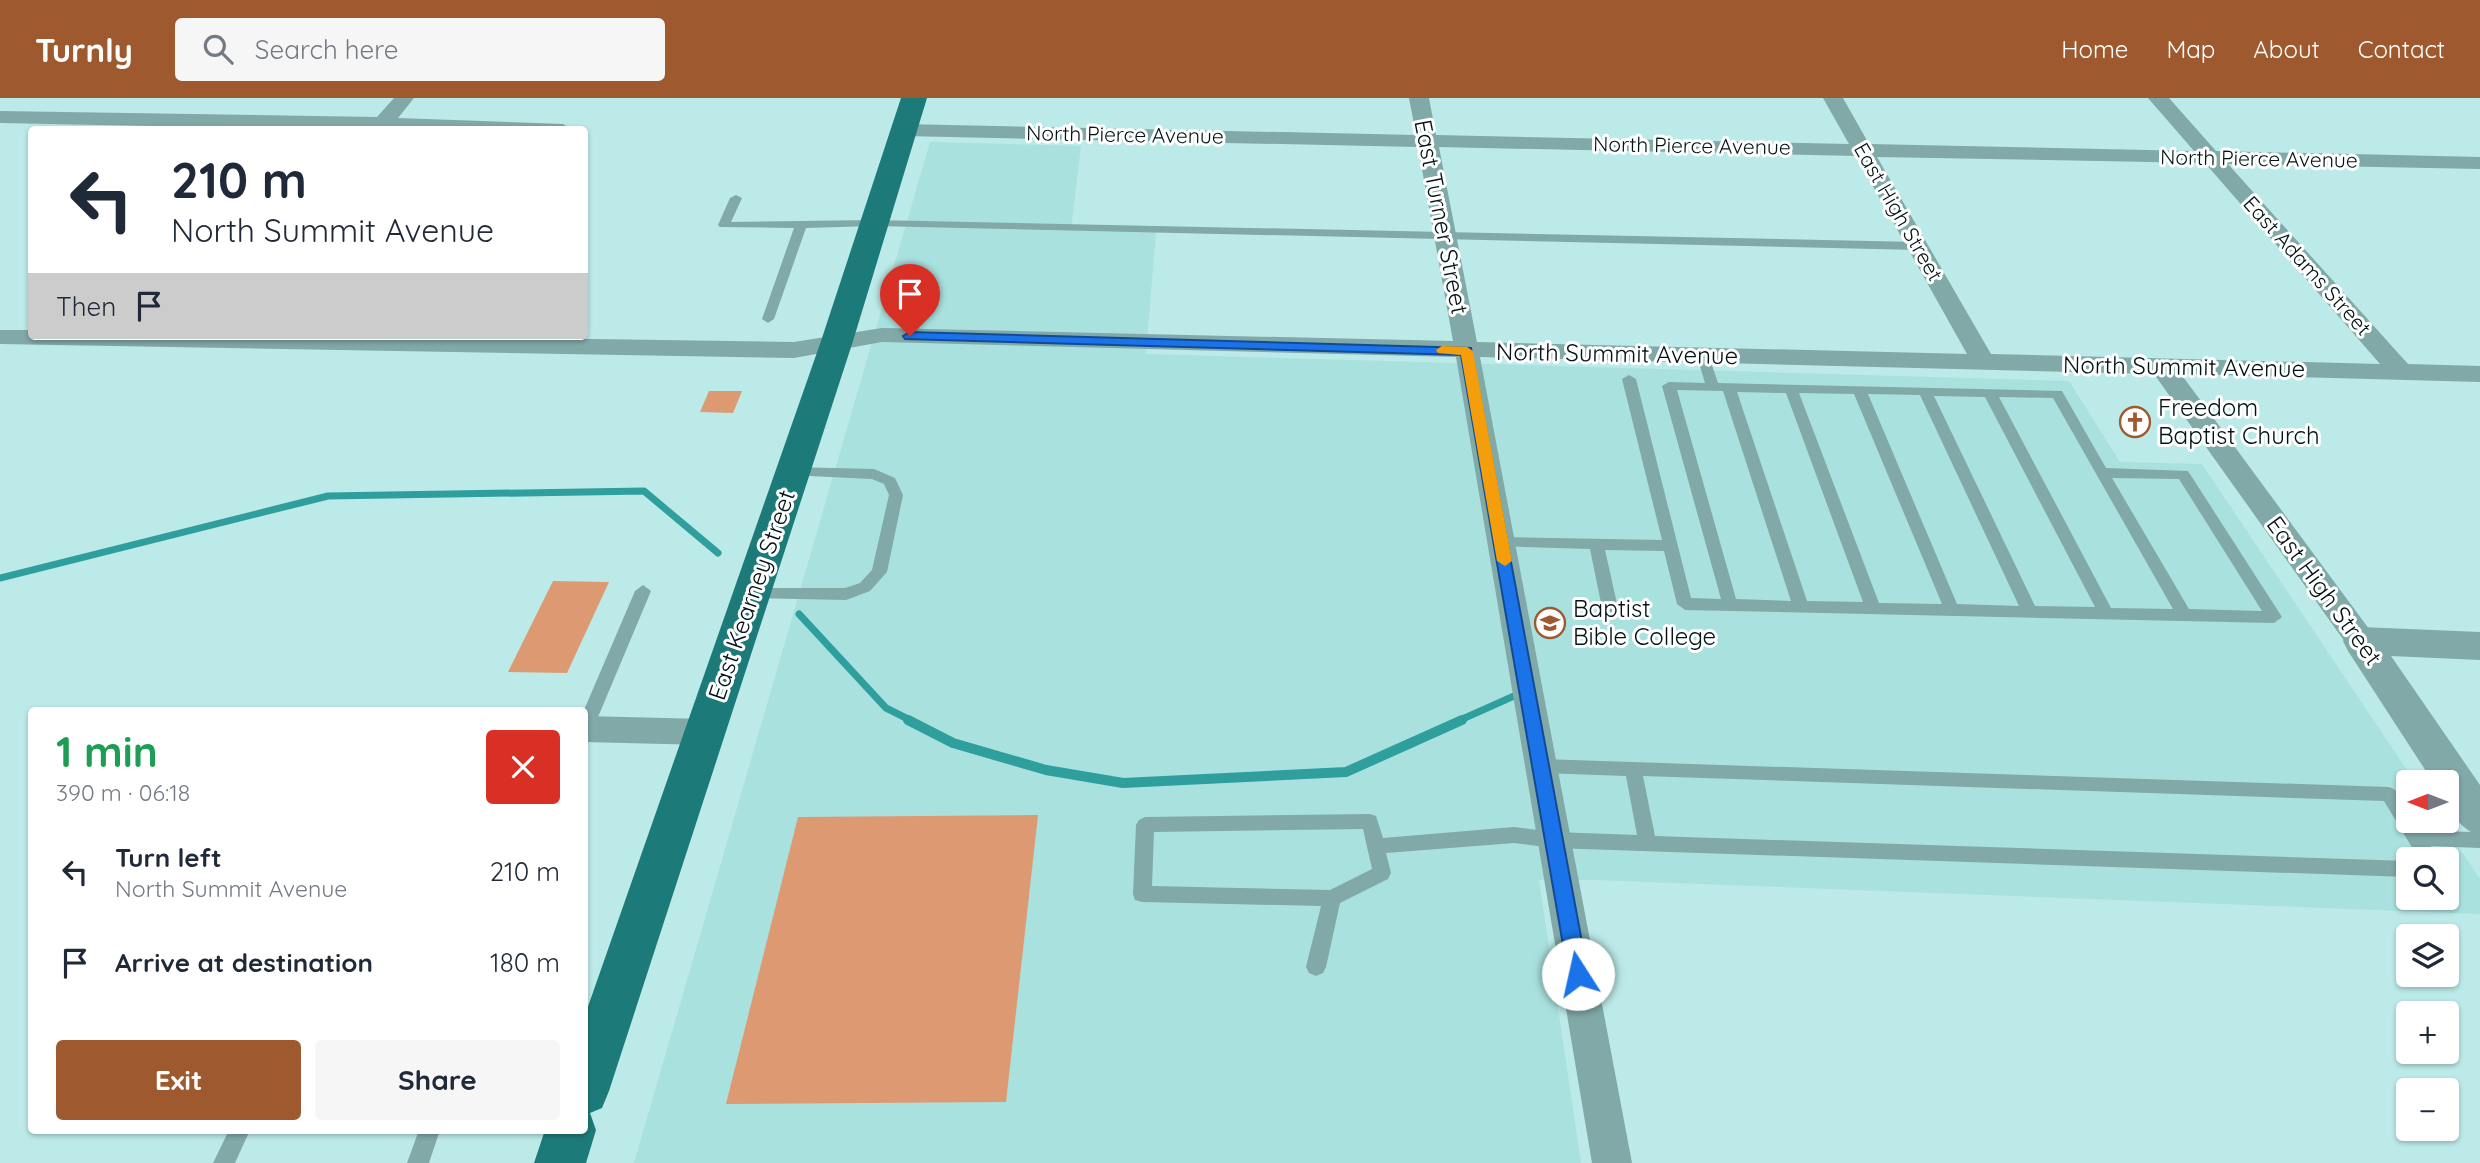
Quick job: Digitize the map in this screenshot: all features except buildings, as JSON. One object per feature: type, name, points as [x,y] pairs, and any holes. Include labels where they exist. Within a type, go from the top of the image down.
[{"type":"main road","name":"East Kearney Street","points":[[588,1079],[837,341],[909,114]]},
{"type":"main road","points":[[560,1163],[570,1134]]},
{"type":"street","points":[[0,117],[380,126],[404,98]]},
{"type":"street","name":"East Turner Street","points":[[1419,98],[1467,351],[1612,1163]]},
{"type":"street","name":"East High Street","points":[[1833,98],[1984,363]]},
{"type":"street","name":"East Adams Street","points":[[2158,98],[2400,372]]},
{"type":"street","name":"North Pierce Avenue","points":[[909,114],[1426,140],[2480,163]]},
{"type":"street","name":"North Summit Avenue","points":[[438,340],[794,350],[882,335],[2480,374]]},
{"type":"street","name":"North Summit Avenue","points":[[0,337],[28,337]]},
{"type":"street","name":"East High Street","points":[[2163,368],[2361,641],[2480,819]]},
{"type":"street","points":[[2361,641],[2480,646]]},
{"type":"street","points":[[588,729],[705,732]]},
{"type":"lane","points":[[736,198],[724,225],[874,223],[1917,246]]},
{"type":"lane","points":[[768,318],[800,225]]},
{"type":"lane","points":[[1703,356],[1713,387]]},
{"type":"lane","points":[[1629,379],[1685,604],[2274,617],[2183,474],[2102,473]]},
{"type":"lane","points":[[1730,605],[1669,386],[2057,394],[2185,615]]},
{"type":"lane","points":[[1729,388],[1801,606]]},
{"type":"lane","points":[[1791,389],[1873,608]]},
{"type":"lane","points":[[1859,390],[1952,610]]},
{"type":"lane","points":[[1925,391],[2030,612]]},
{"type":"lane","points":[[1990,393],[2106,613]]},
{"type":"lane","points":[[752,594],[846,594],[865,587],[879,572],[896,495],[890,481],[874,474],[793,472]]},
{"type":"lane","points":[[1501,542],[1671,546]]},
{"type":"lane","points":[[1597,545],[1609,608]]},
{"type":"lane","points":[[588,722],[643,592]]},
{"type":"lane","points":[[1541,766],[2389,794],[2422,847]]},
{"type":"lane","points":[[1633,769],[1647,843]]},
{"type":"lane","points":[[1370,821],[1382,873],[1332,898],[1142,894],[1145,825],[1370,821]]},
{"type":"lane","points":[[1376,846],[1514,835],[1647,843],[2396,869]]},
{"type":"lane","points":[[2416,838],[2480,840]]},
{"type":"lane","points":[[1316,967],[1332,898]]},
{"type":"lane","points":[[224,1163],[238,1134]]},
{"type":"lane","points":[[418,1163],[429,1134]]},
{"type":"shaded area","name":"Baptist Bible College","points":[[930,142],[1081,146],[1071,229],[1156,231],[1146,354],[2069,381],[2120,462],[2202,464],[2407,770],[2396,770],[2396,833],[2449,833],[2458,847],[2396,847],[2396,910],[2459,910],[2459,848],[2480,879],[2480,914],[1539,880],[1581,1163],[634,1163]]},
{"type":"waterway","points":[[0,578],[328,496],[644,491],[718,553]]},
{"type":"waterway","points":[[799,614],[886,708],[912,721]]},
{"type":"waterway","points":[[1458,721],[1514,696]]},
{"type":"waterway","points":[[908,720],[953,743],[1046,770],[1123,783],[1346,772],[1462,720]]},
{"type":"slow traffic","points":[[1442,350],[1467,351],[1505,561]]},
{"type":"place","name":"Freedom Baptist Church","points":[[2135,422]]},
{"type":"place","name":"Baptist Bible College","points":[[1550,623]]},
{"type":"route","points":[[910,336],[1467,351],[1578,974]]}]
